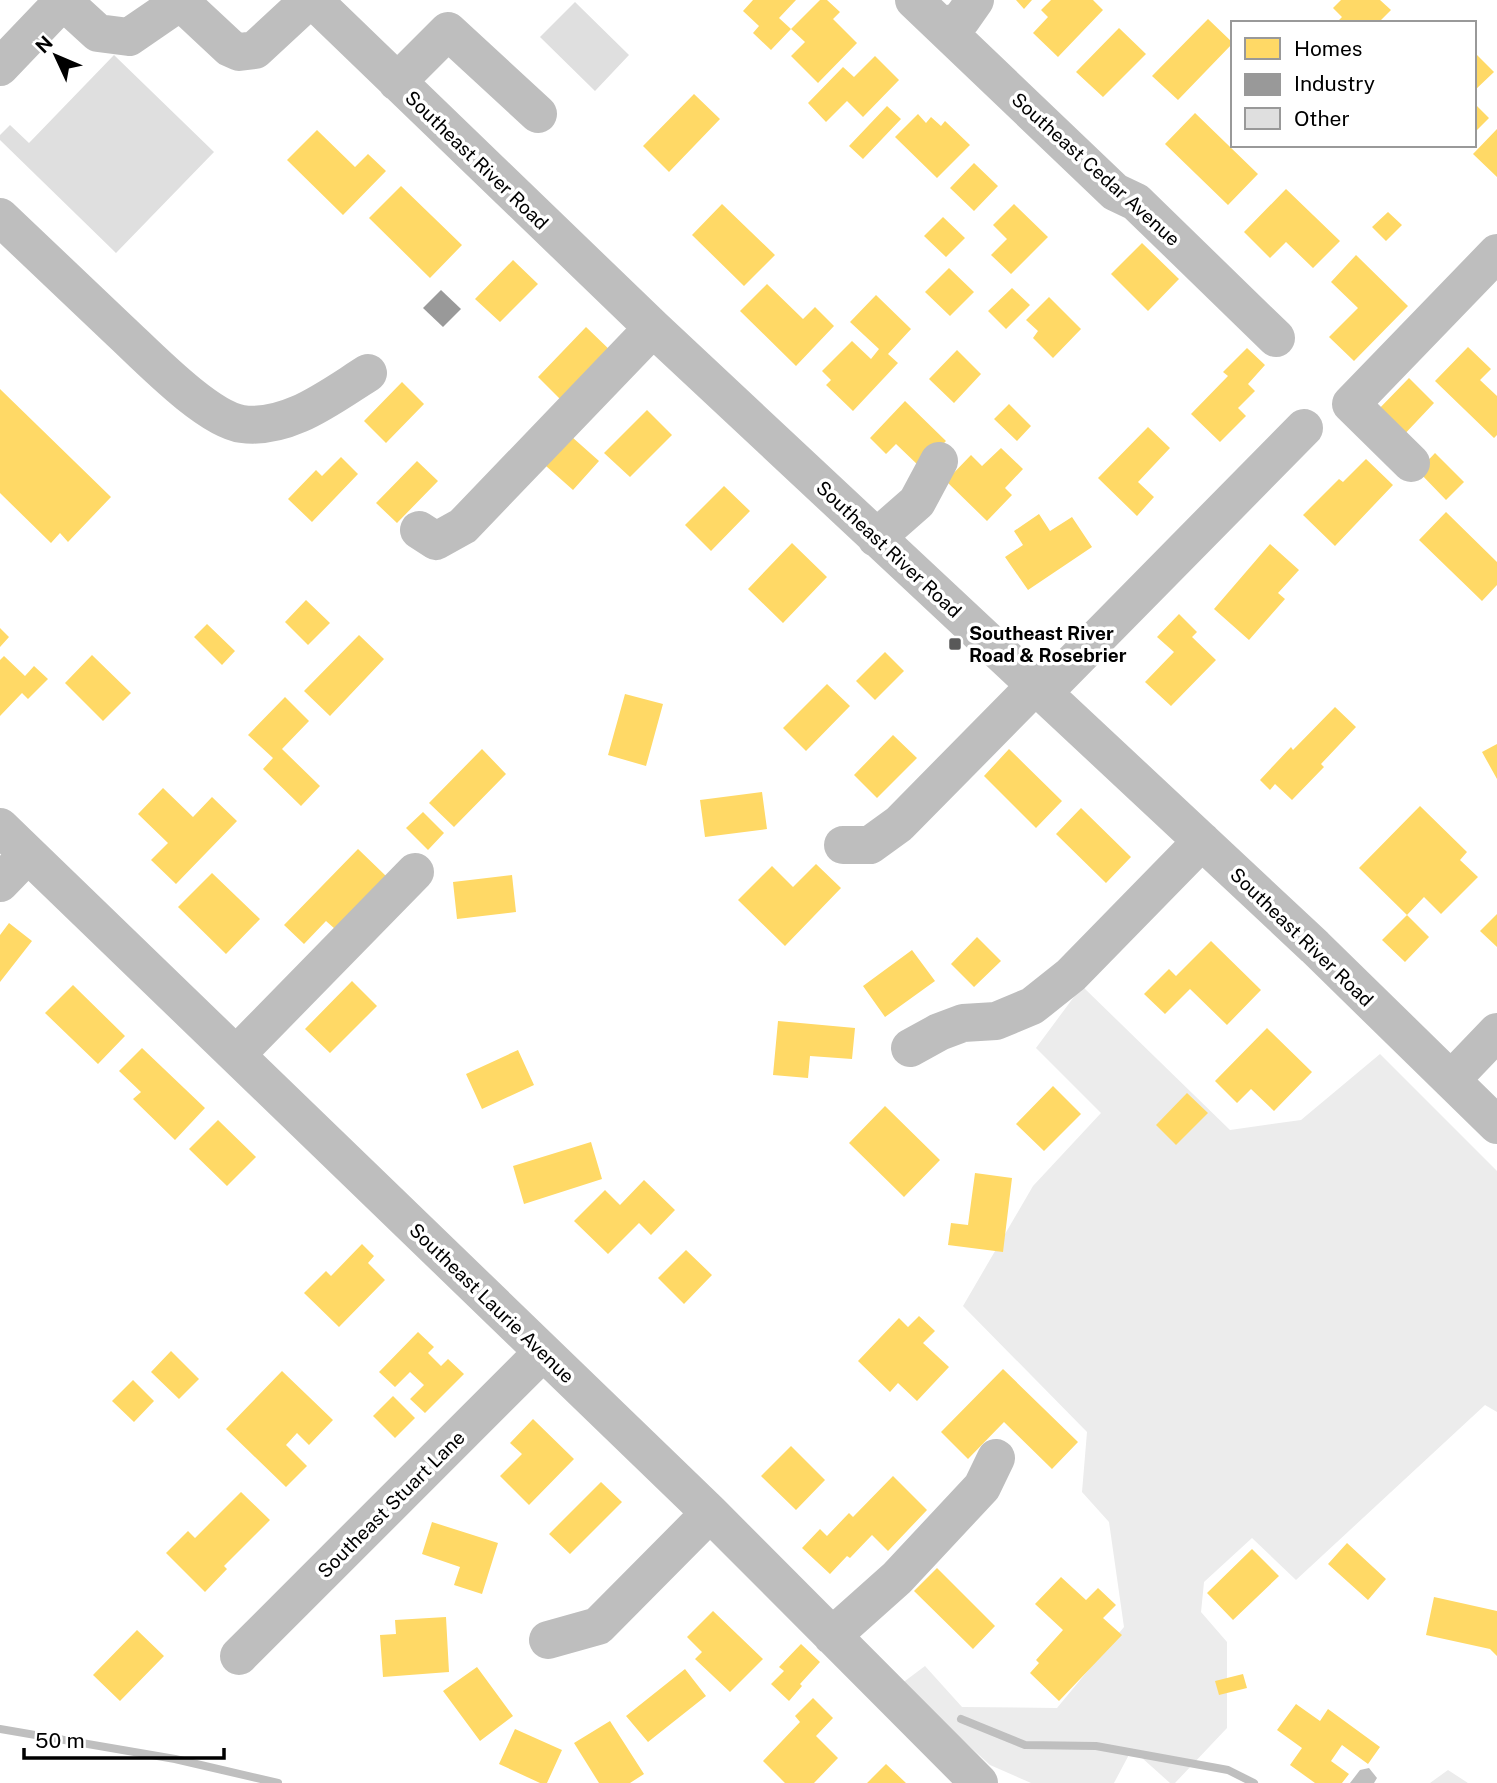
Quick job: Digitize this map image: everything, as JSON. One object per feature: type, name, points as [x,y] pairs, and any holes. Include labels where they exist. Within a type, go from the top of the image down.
[{"type":"street","points":[[0,67],[56,3],[98,33],[129,37],[177,4],[184,5],[230,48],[239,52],[255,50],[311,0]]},
{"type":"street","name":"Southeast River Road","points":[[311,0],[653,328],[1202,841],[1497,1125]]},
{"type":"street","points":[[928,9],[961,20],[975,0]]},
{"type":"street","name":"Southeast Cedar Avenue","points":[[928,9],[1115,192],[1136,202],[1276,338]]},
{"type":"street","points":[[397,82],[448,31],[538,114]]},
{"type":"street","points":[[0,217],[200,403],[225,418],[242,424],[266,424],[295,417],[369,373]]},
{"type":"street","points":[[1411,463],[1351,404],[1497,253]]},
{"type":"street","points":[[419,530],[436,541],[463,526],[653,328]]},
{"type":"street","points":[[843,845],[870,845],[899,824],[1304,428]]},
{"type":"street","points":[[876,538],[917,502],[939,461]]},
{"type":"street","name":"Southeast Laurie Avenue","points":[[0,827],[710,1513],[979,1783]]},
{"type":"street","points":[[910,1048],[939,1032],[964,1023],[996,1021],[1032,1006],[1071,975],[1202,841]]},
{"type":"street","points":[[0,883],[28,854]]},
{"type":"street","points":[[236,1055],[415,872]]},
{"type":"street","points":[[1451,1080],[1497,1032]]},
{"type":"street","name":"Southeast Stuart Lane","points":[[239,1656],[543,1352]]},
{"type":"street","points":[[832,1636],[897,1578],[982,1487],[996,1458]]},
{"type":"street","points":[[548,1640],[598,1626],[710,1513]]},
{"type":"shaded area","points":[[1082,986],[1230,1130],[1301,1120],[1380,1054],[1497,1171],[1497,1412],[1485,1405],[1296,1580],[1252,1538],[1204,1582],[1201,1612],[1227,1642],[1227,1728],[1175,1783],[1170,1783],[1132,1749],[1114,1783],[1031,1783],[990,1765],[901,1684],[925,1666],[962,1707],[1057,1708],[1124,1627],[1109,1522],[1082,1492],[1087,1432],[963,1306],[1033,1186],[1101,1113],[1036,1048]]},
{"type":"shaded area","points":[[1369,1768],[1377,1778],[1374,1783],[1350,1783],[1360,1770]]},
{"type":"shaded area","points":[[1448,1770],[1468,1783],[1430,1783]]},
{"type":"building: Homes","points":[[753,0],[796,0],[779,18],[791,29],[771,50],[753,33],[759,26],[743,11]]},
{"type":"building: Homes","points":[[820,0],[827,0],[840,12],[833,19],[857,43],[818,83],[791,56],[805,42],[791,29]]},
{"type":"building: Homes","points":[[1016,0],[1032,0],[1024,9]]},
{"type":"building: Homes","points":[[1051,0],[1093,0],[1103,10],[1058,57],[1033,33],[1048,17],[1041,10]]},
{"type":"building: Homes","points":[[1341,0],[1380,0],[1391,10],[1380,21],[1338,21],[1342,17],[1333,8]]},
{"type":"building: Homes","points":[[1208,19],[1231,41],[1231,45],[1178,100],[1152,76]]},
{"type":"building: Homes","points":[[1119,28],[1146,54],[1103,97],[1076,72]]},
{"type":"building: Homes","points":[[1476,54],[1494,72],[1476,89]]},
{"type":"building: Homes","points":[[875,56],[899,80],[863,117],[847,101],[826,122],[808,103],[843,67],[854,77]]},
{"type":"building: Homes","points":[[694,94],[720,119],[669,172],[643,146]]},
{"type":"building: Homes","points":[[1476,105],[1489,118],[1476,131]]},
{"type":"building: Homes","points":[[887,106],[901,119],[863,159],[849,146]]},
{"type":"building: Homes","points":[[1195,113],[1258,174],[1228,205],[1165,144]]},
{"type":"building: Homes","points":[[918,114],[926,123],[931,117],[941,126],[945,121],[970,145],[937,178],[895,137]]},
{"type":"building: Homes","points":[[1497,129],[1497,177],[1473,154]]},
{"type":"building: Homes","points":[[317,130],[355,167],[368,154],[386,171],[343,215],[287,160]]},
{"type":"building: Homes","points":[[974,163],[998,186],[974,211],[950,188]]},
{"type":"building: Homes","points":[[401,186],[462,245],[430,278],[369,218]]},
{"type":"building: Homes","points":[[1286,189],[1340,241],[1313,268],[1286,242],[1270,258],[1244,232]]},
{"type":"building: Homes","points":[[722,204],[775,255],[744,286],[692,235]]},
{"type":"building: Homes","points":[[1014,204],[1048,237],[1011,274],[991,255],[1007,239],[993,225]]},
{"type":"building: Homes","points":[[1388,212],[1402,225],[1386,241],[1372,227]]},
{"type":"building: Homes","points":[[943,217],[965,238],[946,257],[924,236]]},
{"type":"building: Homes","points":[[1142,243],[1179,279],[1148,311],[1111,274]]},
{"type":"building: Homes","points":[[1356,255],[1408,306],[1354,361],[1329,337],[1358,308],[1331,282]]},
{"type":"building: Homes","points":[[513,260],[538,284],[500,322],[475,299]]},
{"type":"building: Homes","points":[[949,268],[974,292],[950,316],[925,292]]},
{"type":"building: Homes","points":[[767,284],[803,319],[815,307],[834,326],[796,366],[740,311]]},
{"type":"building: Homes","points":[[1012,288],[1030,305],[1006,329],[988,311]]},
{"type":"building: Homes","points":[[876,295],[911,329],[888,354],[898,363],[853,411],[826,385],[831,380],[822,371],[852,341],[871,359],[879,349],[850,322]]},
{"type":"building: Homes","points":[[1049,297],[1081,329],[1053,358],[1033,338],[1038,331],[1026,320]]},
{"type":"building: Homes","points":[[586,327],[614,354],[565,404],[538,377]]},
{"type":"building: Homes","points":[[1468,347],[1491,369],[1480,380],[1497,396],[1497,435],[1494,438],[1435,381]]},
{"type":"building: Homes","points":[[1247,348],[1265,365],[1248,384],[1255,391],[1238,408],[1246,416],[1220,442],[1191,414],[1228,376],[1223,372]]},
{"type":"building: Homes","points":[[957,350],[981,374],[954,403],[929,379]]},
{"type":"building: Homes","points":[[1409,378],[1434,403],[1399,440],[1373,415]]},
{"type":"building: Homes","points":[[402,382],[424,404],[386,443],[364,421]]},
{"type":"building: Homes","points":[[0,389],[111,497],[68,542],[60,533],[51,543],[0,493]]},
{"type":"building: Homes","points":[[905,401],[946,441],[920,467],[896,444],[886,454],[870,438]]},
{"type":"building: Homes","points":[[1009,404],[1031,426],[1017,441],[994,419]]},
{"type":"building: Homes","points":[[647,410],[672,435],[630,477],[604,453]]},
{"type":"building: Homes","points":[[1148,427],[1170,448],[1138,482],[1154,497],[1137,516],[1098,478]]},
{"type":"building: Homes","points":[[572,437],[599,461],[573,490],[546,466]]},
{"type":"building: Homes","points":[[1001,448],[1023,469],[1005,488],[1012,495],[987,521],[946,481],[971,455],[982,466]]},
{"type":"building: Homes","points":[[1435,453],[1464,482],[1446,500],[1418,471]]},
{"type":"building: Homes","points":[[341,457],[358,474],[312,522],[288,499],[316,470],[322,476]]},
{"type":"building: Homes","points":[[1366,459],[1393,485],[1335,546],[1303,515],[1339,479],[1343,482]]},
{"type":"building: Homes","points":[[417,461],[438,481],[397,523],[376,503]]},
{"type":"building: Homes","points":[[724,486],[750,511],[711,551],[685,525]]},
{"type":"building: Homes","points":[[1446,512],[1497,562],[1497,585],[1482,601],[1419,540]]},
{"type":"building: Homes","points":[[1039,514],[1050,531],[1072,517],[1092,547],[1028,590],[1005,557],[1023,545],[1014,531]]},
{"type":"building: Homes","points":[[792,543],[827,577],[783,623],[748,589]]},
{"type":"building: Homes","points":[[1270,544],[1299,570],[1278,593],[1285,599],[1249,640],[1214,609]]},
{"type":"building: Homes","points":[[306,600],[330,623],[308,645],[285,622]]},
{"type":"building: Homes","points":[[1179,614],[1197,632],[1192,637],[1216,660],[1171,706],[1145,682],[1174,652],[1157,637]]},
{"type":"building: Homes","points":[[207,624],[235,651],[222,665],[194,637]]},
{"type":"building: Homes","points":[[0,628],[9,637],[0,647]]},
{"type":"building: Homes","points":[[359,635],[384,659],[330,716],[304,691]]},
{"type":"building: Homes","points":[[885,652],[904,671],[875,700],[856,681]]},
{"type":"building: Homes","points":[[92,655],[131,693],[103,721],[65,683]]},
{"type":"building: Homes","points":[[4,656],[25,676],[34,666],[48,679],[28,699],[22,693],[0,716],[0,660]]},
{"type":"building: Homes","points":[[827,684],[850,706],[806,751],[783,728]]},
{"type":"building: Homes","points":[[625,694],[663,704],[646,766],[608,755]]},
{"type":"building: Homes","points":[[285,697],[309,721],[282,749],[320,786],[301,806],[263,769],[273,758],[248,735]]},
{"type":"building: Homes","points":[[1335,707],[1356,727],[1321,764],[1324,767],[1292,800],[1275,784],[1270,790],[1260,780]]},
{"type":"building: Homes","points":[[893,735],[917,758],[877,798],[854,775]]},
{"type":"building: Homes","points":[[1497,744],[1497,779],[1482,752]]},
{"type":"building: Homes","points":[[482,749],[506,774],[454,827],[429,803]]},
{"type":"building: Homes","points":[[1009,749],[1062,801],[1036,828],[984,776]]},
{"type":"building: Homes","points":[[163,788],[193,817],[212,797],[237,821],[176,884],[151,860],[168,843],[138,814]]},
{"type":"building: Homes","points":[[762,792],[767,829],[705,837],[700,800]]},
{"type":"building: Homes","points":[[1420,806],[1467,852],[1460,860],[1478,877],[1441,914],[1424,897],[1407,915],[1359,868]]},
{"type":"building: Homes","points":[[1081,808],[1131,857],[1106,883],[1056,834]]},
{"type":"building: Homes","points":[[423,812],[444,833],[428,850],[406,828]]},
{"type":"building: Homes","points":[[358,849],[386,876],[335,929],[326,921],[304,944],[284,925]]},
{"type":"building: Homes","points":[[816,864],[841,888],[785,946],[738,900],[772,866],[793,887]]},
{"type":"building: Homes","points":[[212,873],[260,919],[226,954],[178,907]]},
{"type":"building: Homes","points":[[512,875],[516,912],[457,919],[453,882]]},
{"type":"building: Homes","points":[[1497,914],[1497,947],[1480,931]]},
{"type":"building: Homes","points":[[1407,915],[1429,937],[1405,962],[1382,940]]},
{"type":"building: Homes","points":[[9,923],[32,941],[0,982],[0,935]]},
{"type":"building: Homes","points":[[977,937],[1001,961],[974,987],[951,964]]},
{"type":"building: Homes","points":[[1211,941],[1261,990],[1227,1025],[1190,989],[1165,1014],[1144,994],[1169,969],[1176,976]]},
{"type":"building: Homes","points":[[912,950],[935,981],[885,1017],[863,986]]},
{"type":"building: Homes","points":[[352,981],[377,1006],[330,1053],[305,1029]]},
{"type":"building: Homes","points":[[73,985],[125,1036],[98,1064],[45,1013]]},
{"type":"building: Homes","points":[[778,1021],[855,1028],[852,1059],[810,1056],[808,1078],[773,1075]]},
{"type":"building: Homes","points":[[1267,1028],[1312,1072],[1274,1111],[1251,1089],[1237,1103],[1215,1081]]},
{"type":"building: Homes","points":[[142,1048],[205,1108],[175,1140],[133,1099],[141,1092],[119,1071]]},
{"type":"building: Homes","points":[[518,1050],[534,1085],[482,1109],[466,1074]]},
{"type":"building: Homes","points":[[1053,1086],[1081,1114],[1044,1151],[1016,1124]]},
{"type":"building: Homes","points":[[1187,1093],[1208,1113],[1176,1145],[1156,1125]]},
{"type":"building: Homes","points":[[885,1106],[940,1160],[904,1197],[849,1143]]},
{"type":"building: Homes","points":[[218,1120],[256,1157],[227,1186],[189,1149]]},
{"type":"building: Homes","points":[[591,1142],[602,1179],[524,1204],[513,1166]]},
{"type":"building: Homes","points":[[975,1173],[1012,1178],[1003,1252],[948,1245],[951,1223],[968,1225]]},
{"type":"building: Homes","points":[[644,1180],[675,1210],[651,1235],[639,1223],[608,1254],[574,1221],[605,1190],[620,1205]]},
{"type":"building: Homes","points":[[362,1244],[374,1256],[368,1263],[385,1280],[339,1327],[304,1293],[326,1271],[331,1276]]},
{"type":"building: Homes","points":[[686,1250],[712,1275],[684,1304],[658,1278]]},
{"type":"building: Homes","points":[[919,1316],[935,1331],[923,1343],[949,1367],[917,1401],[898,1383],[890,1392],[858,1361],[899,1318],[908,1327]]},
{"type":"building: Homes","points":[[418,1332],[434,1347],[428,1353],[441,1366],[448,1359],[464,1374],[425,1413],[410,1399],[424,1385],[410,1372],[395,1387],[379,1372]]},
{"type":"building: Homes","points":[[171,1351],[199,1379],[179,1399],[151,1372]]},
{"type":"building: Homes","points":[[1003,1369],[1078,1442],[1052,1469],[1004,1422],[968,1459],[941,1432]]},
{"type":"building: Homes","points":[[282,1371],[333,1420],[309,1445],[297,1433],[286,1445],[307,1466],[286,1487],[226,1429]]},
{"type":"building: Homes","points":[[133,1380],[154,1401],[134,1422],[112,1401]]},
{"type":"building: Homes","points":[[393,1396],[415,1418],[395,1438],[373,1416]]},
{"type":"building: Homes","points":[[533,1419],[574,1459],[529,1505],[500,1476],[522,1454],[510,1443]]},
{"type":"building: Homes","points":[[791,1446],[825,1480],[796,1510],[761,1476]]},
{"type":"building: Homes","points":[[893,1476],[927,1510],[888,1551],[872,1535],[830,1574],[802,1548],[820,1529],[827,1536],[849,1513],[853,1517]]},
{"type":"building: Homes","points":[[601,1482],[622,1502],[570,1554],[549,1534]]},
{"type":"building: Homes","points":[[241,1492],[270,1520],[224,1566],[227,1569],[205,1592],[166,1553],[188,1531],[195,1538]]},
{"type":"building: Homes","points":[[432,1522],[498,1543],[482,1594],[454,1585],[460,1567],[422,1554]]},
{"type":"building: Homes","points":[[1347,1543],[1386,1579],[1368,1600],[1328,1564]]},
{"type":"building: Homes","points":[[1252,1549],[1279,1576],[1233,1620],[1207,1593]]},
{"type":"building: Homes","points":[[937,1568],[995,1626],[973,1649],[914,1591]]},
{"type":"building: Homes","points":[[1061,1577],[1086,1600],[1098,1588],[1116,1605],[1103,1618],[1122,1635],[1059,1701],[1030,1673],[1039,1663],[1036,1660],[1063,1630],[1035,1604]]},
{"type":"building: Homes","points":[[1434,1597],[1497,1611],[1497,1656],[1490,1649],[1426,1635]]},
{"type":"building: Homes","points":[[713,1611],[763,1659],[730,1692],[695,1659],[702,1652],[687,1637]]},
{"type":"building: Homes","points":[[446,1617],[449,1672],[383,1677],[380,1635],[396,1634],[395,1620]]},
{"type":"building: Homes","points":[[137,1630],[164,1656],[120,1701],[93,1675]]},
{"type":"building: Homes","points":[[801,1644],[820,1662],[789,1701],[771,1684],[784,1671],[779,1667]]},
{"type":"building: Homes","points":[[477,1667],[513,1716],[480,1741],[443,1691]]},
{"type":"building: Homes","points":[[685,1669],[706,1696],[648,1742],[626,1716]]},
{"type":"building: Homes","points":[[1243,1674],[1247,1688],[1219,1695],[1215,1681]]},
{"type":"building: Homes","points":[[813,1698],[833,1718],[816,1736],[838,1758],[814,1783],[785,1783],[763,1761],[800,1722],[795,1716]]},
{"type":"building: Homes","points":[[1296,1704],[1320,1721],[1328,1709],[1380,1747],[1368,1764],[1342,1745],[1331,1761],[1349,1774],[1342,1783],[1315,1783],[1290,1765],[1302,1748],[1277,1730]]},
{"type":"building: Homes","points":[[610,1721],[644,1774],[630,1783],[599,1783],[574,1743]]},
{"type":"building: Homes","points":[[515,1729],[562,1750],[547,1783],[540,1783],[499,1764]]},
{"type":"building: Homes","points":[[886,1764],[906,1783],[867,1783]]},
{"type":"building: Industry","points":[[441,290],[461,309],[443,327],[423,308]]},
{"type":"building: Other","points":[[575,2],[629,55],[595,91],[540,37]]},
{"type":"building: Other","points":[[114,55],[214,152],[116,253],[0,140],[0,135],[10,125],[29,143]]},
{"type":"waterway","points":[[961,1719],[1025,1745],[1096,1746],[1228,1770],[1254,1783]]},
{"type":"waterway","points":[[0,1729],[175,1759],[278,1783]]},
{"type":"place","name":"Southeast River Road & Rosebrier","points":[[955,644]]}]
